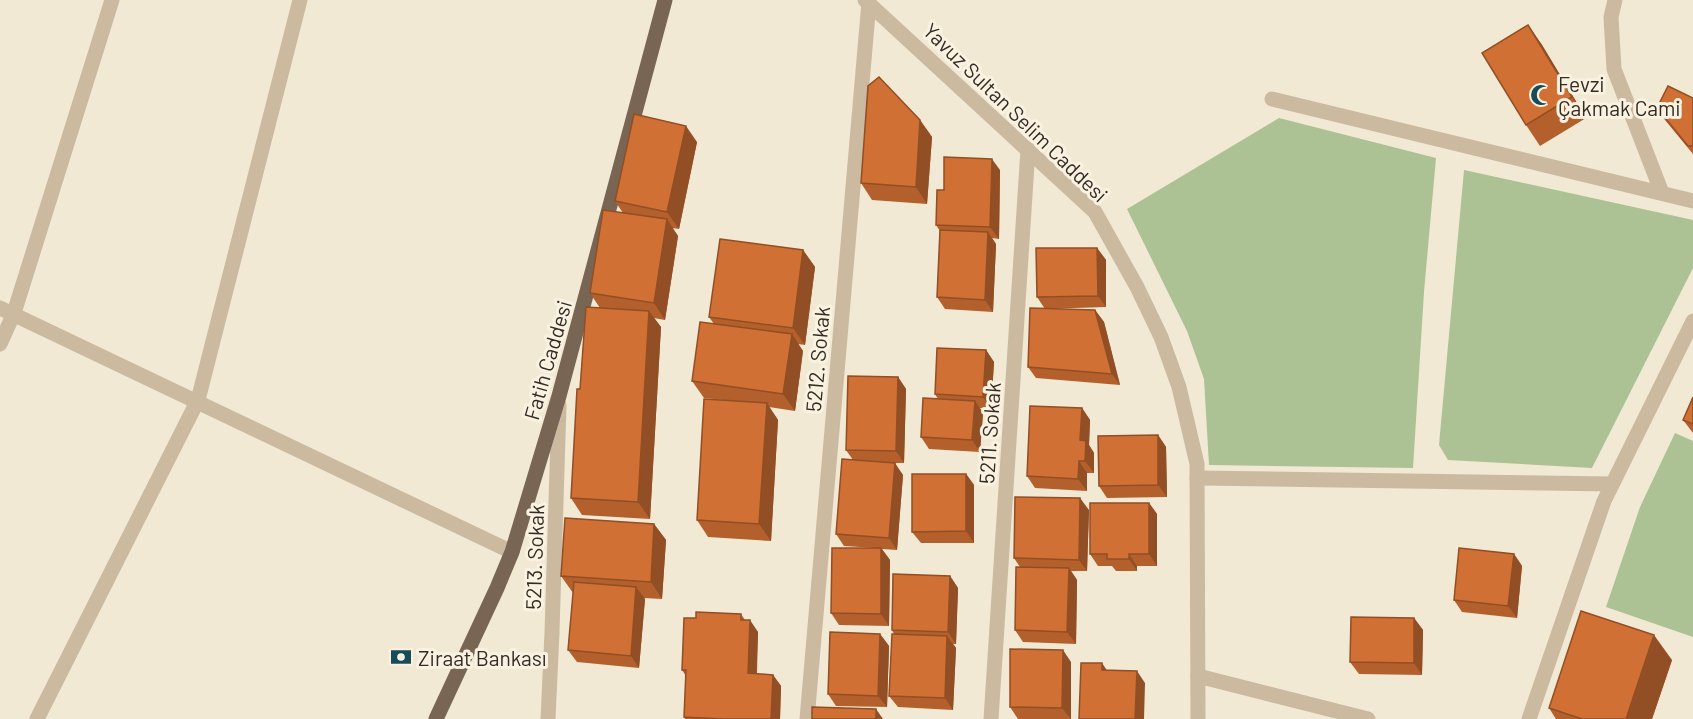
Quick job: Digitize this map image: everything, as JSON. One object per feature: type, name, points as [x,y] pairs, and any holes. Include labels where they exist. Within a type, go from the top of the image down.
[{"type":"main road","name":"Fatih Caddesi","points":[[436,719],[512,552],[560,396],[665,0]]},
{"type":"street","points":[[0,344],[7,311],[112,0]]},
{"type":"street","points":[[37,719],[198,400],[300,0]]},
{"type":"street","points":[[1615,0],[1611,17],[1614,69],[1662,193]]},
{"type":"street","name":"Yavuz Sultan Selim Caddesi","points":[[867,1],[1095,212],[1137,286],[1161,337],[1179,387],[1197,464],[1198,719]]},
{"type":"street","name":"5212. Sokak","points":[[807,719],[867,1]]},
{"type":"street","points":[[1272,99],[1693,201]]},
{"type":"street","name":"5211. Sokak","points":[[991,719],[1028,149]]},
{"type":"street","points":[[7,311],[198,400],[512,552]]},
{"type":"street","points":[[1529,719],[1604,501],[1693,321]]},
{"type":"street","name":"5213. Sokak","points":[[548,719],[560,396]]},
{"type":"street","points":[[1197,478],[1612,484]]},
{"type":"street","points":[[1198,676],[1368,719]]},
{"type":"green space","points":[[1279,118],[1436,158],[1424,292],[1413,468],[1209,465],[1204,379],[1187,331],[1127,209]]},
{"type":"green space","points":[[1464,170],[1693,220],[1693,268],[1592,468],[1448,460],[1439,445]]},
{"type":"green space","points":[[1675,433],[1693,441],[1693,637],[1606,607],[1640,507]]},
{"type":"building","name":"Fevzi Çakmak Cami","points":[[1528,25],[1572,97],[1526,125],[1482,53]]},
{"type":"building","points":[[879,77],[920,120],[916,187],[861,183],[868,86]]},
{"type":"building","points":[[1668,86],[1693,98],[1693,146],[1688,146],[1657,108]]},
{"type":"building","points":[[634,114],[686,126],[667,212],[615,201]]},
{"type":"building","points":[[944,157],[992,159],[990,227],[936,225],[937,190],[944,190]]},
{"type":"building","points":[[603,210],[667,219],[654,303],[590,293]]},
{"type":"building","points":[[940,230],[988,232],[985,300],[937,297]]},
{"type":"building","points":[[720,239],[803,250],[793,328],[709,317]]},
{"type":"building","points":[[1036,248],[1097,248],[1098,296],[1037,297]]},
{"type":"building","points":[[586,307],[649,311],[638,502],[571,498],[577,389],[580,389]]},
{"type":"building","points":[[1030,308],[1095,310],[1112,374],[1028,367]]},
{"type":"building","points":[[700,322],[792,334],[783,394],[692,381]]},
{"type":"building","points":[[937,348],[986,350],[983,397],[935,394]]},
{"type":"building","points":[[848,376],[898,377],[896,451],[846,450]]},
{"type":"building","points":[[1693,397],[1693,424],[1683,420]]},
{"type":"building","points":[[923,398],[975,401],[972,440],[921,437]]},
{"type":"building","points":[[704,399],[767,403],[759,524],[697,520]]},
{"type":"building","points":[[1030,406],[1082,408],[1080,440],[1086,441],[1085,461],[1079,461],[1078,479],[1027,476]]},
{"type":"building","points":[[1158,435],[1158,485],[1099,486],[1098,436]]},
{"type":"building","points":[[842,459],[895,463],[889,538],[836,534]]},
{"type":"building","points":[[912,474],[966,474],[966,531],[912,532]]},
{"type":"building","points":[[1015,497],[1080,498],[1079,560],[1014,558]]},
{"type":"building","points":[[1090,503],[1149,503],[1149,554],[1129,554],[1129,559],[1107,559],[1107,554],[1090,554]]},
{"type":"building","points":[[565,518],[654,524],[651,582],[561,576]]},
{"type":"building","points":[[832,548],[881,548],[881,614],[831,613]]},
{"type":"building","points":[[1459,548],[1514,554],[1508,606],[1454,600]]},
{"type":"building","points":[[1016,567],[1069,568],[1067,632],[1015,630]]},
{"type":"building","points":[[893,574],[950,576],[948,632],[892,630]]},
{"type":"building","points":[[574,582],[636,587],[631,656],[568,650]]},
{"type":"building","points":[[1581,611],[1654,635],[1626,719],[1582,719],[1549,708]]},
{"type":"building","points":[[696,612],[741,614],[741,620],[750,620],[748,673],[773,675],[771,719],[684,717],[686,670],[682,670],[684,618],[696,618]]},
{"type":"building","points":[[1351,617],[1414,618],[1414,663],[1350,662]]},
{"type":"building","points":[[830,632],[880,634],[878,696],[828,694]]},
{"type":"building","points":[[892,634],[947,636],[945,698],[889,696]]},
{"type":"building","points":[[1010,649],[1063,650],[1062,708],[1010,707]]},
{"type":"building","points":[[1081,663],[1102,663],[1102,670],[1137,671],[1135,719],[1079,719]]},
{"type":"building","points":[[812,707],[876,709],[876,719],[812,719]]},
{"type":"place","name":"Fevzi Çakmak Cami","points":[[1541,95]]},
{"type":"place","name":"Ziraat Bankası","points":[[401,657]]}]
